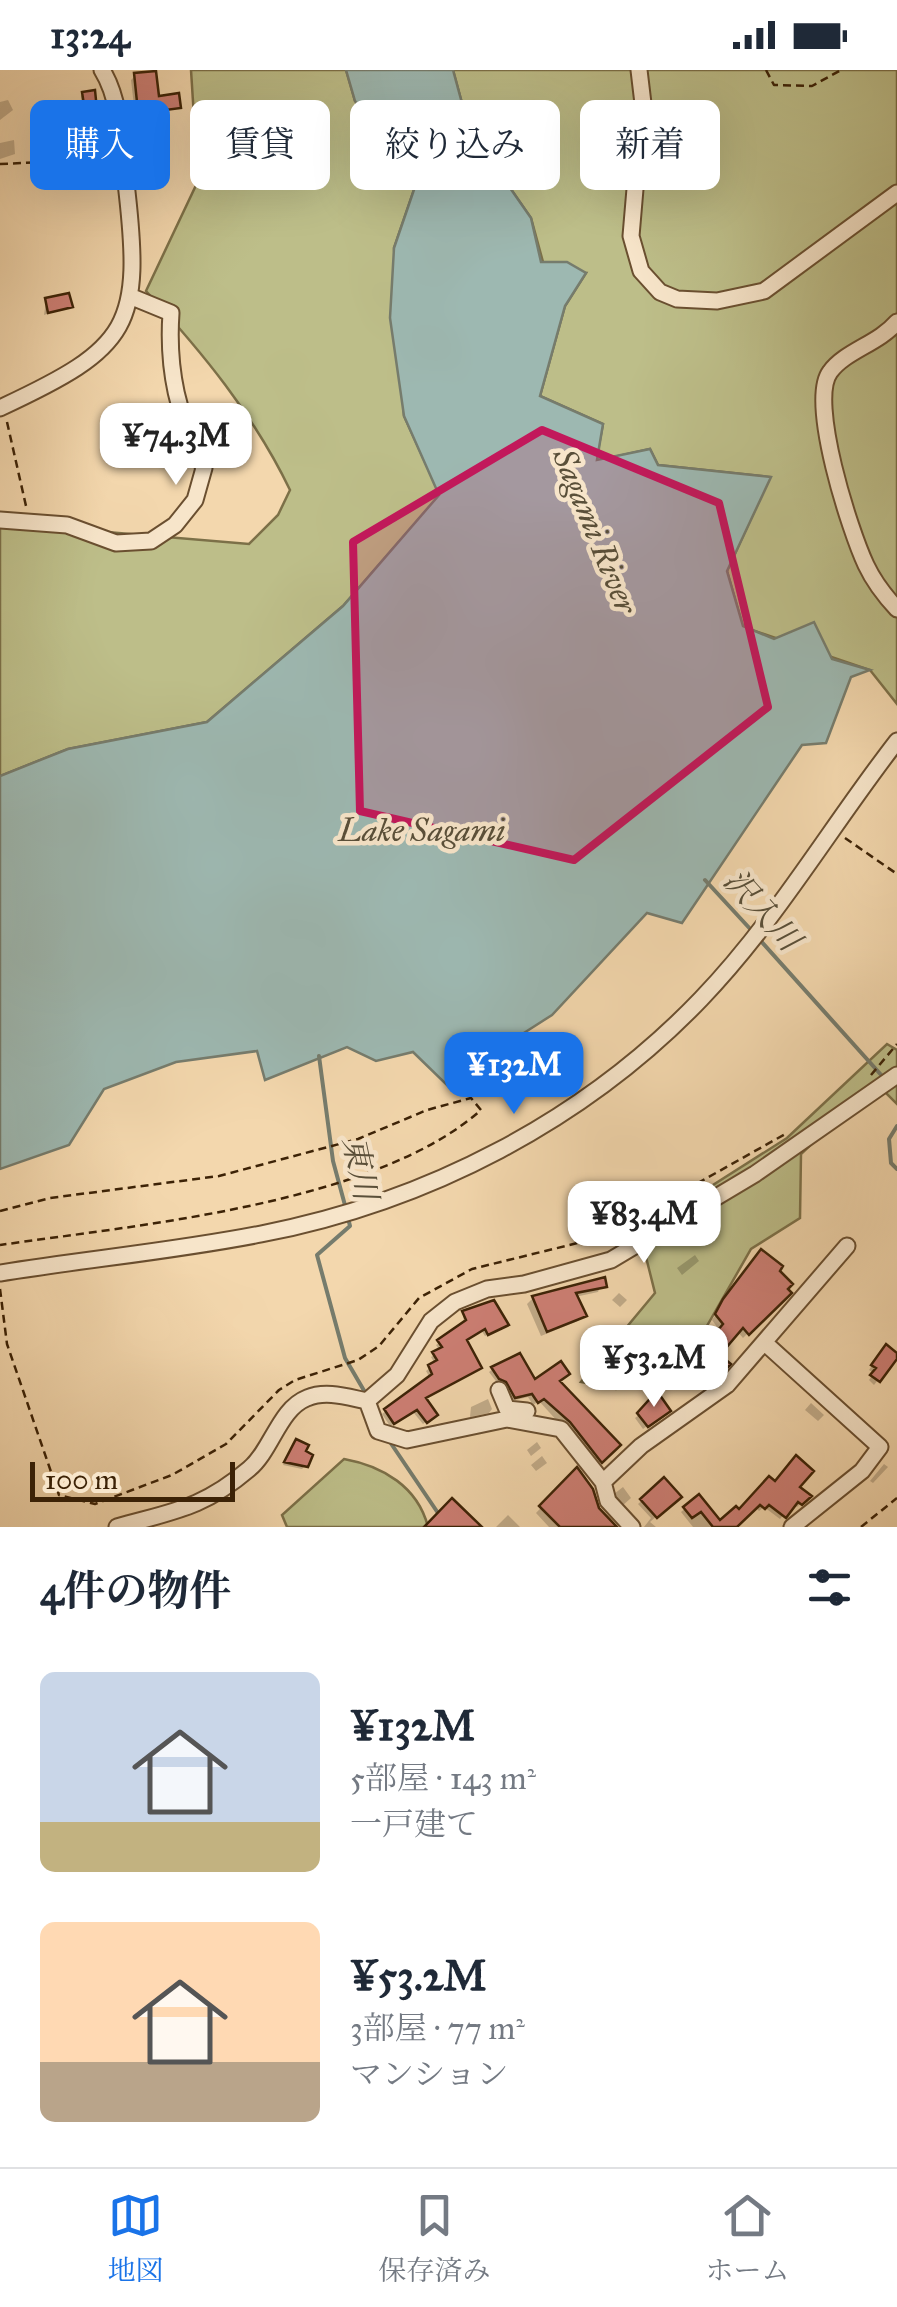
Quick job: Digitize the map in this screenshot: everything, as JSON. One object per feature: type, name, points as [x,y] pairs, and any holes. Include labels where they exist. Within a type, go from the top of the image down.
[{"type":"street","points":[[102,70],[110,83],[113,100]]},
{"type":"street","points":[[639,70],[647,137],[632,213],[635,258],[650,284],[677,300],[741,299],[764,291],[897,193]]},
{"type":"street","points":[[2,407],[78,370],[103,351],[122,324],[132,298],[133,245],[127,190]]},
{"type":"street","points":[[0,520],[84,529],[116,543],[140,544],[162,536],[195,500],[204,468],[185,431],[172,382],[171,312],[132,298]]},
{"type":"street","points":[[897,322],[876,342],[827,375],[820,402],[861,554],[880,591],[897,609]]},
{"type":"street","points":[[0,1273],[212,1243],[302,1225],[420,1188],[480,1161],[602,1085],[700,1000],[763,925],[897,740]]},
{"type":"street","points":[[368,1401],[397,1375],[431,1320],[454,1302],[487,1289],[524,1284],[611,1260],[755,1174],[897,1075]]},
{"type":"street","points":[[603,1482],[641,1446],[727,1385],[847,1246]]},
{"type":"street","points":[[765,1343],[880,1446],[862,1471],[792,1527]]},
{"type":"street","points":[[499,1390],[508,1409],[532,1411],[539,1423]]},
{"type":"street","points":[[117,1527],[186,1511],[206,1499],[249,1469],[271,1446],[285,1418],[309,1397],[330,1394],[368,1401]]},
{"type":"street","points":[[368,1401],[369,1416],[378,1431],[407,1440],[507,1419],[561,1430],[603,1482],[608,1502],[632,1527]]},
{"type":"path","points":[[766,70],[774,85],[812,86],[841,70]]},
{"type":"path","points":[[0,164],[30,163]]},
{"type":"path","points":[[2,407],[28,521]]},
{"type":"path","points":[[832,828],[897,874]]},
{"type":"path","points":[[868,1078],[897,1044]]},
{"type":"path","points":[[0,1211],[50,1198],[219,1176],[358,1140],[428,1110],[471,1098],[481,1110],[452,1136],[290,1196],[152,1226],[0,1245]]},
{"type":"path","points":[[0,1288],[7,1344],[58,1495],[96,1504],[172,1475],[226,1444],[278,1390],[295,1380],[358,1360],[379,1346],[419,1298],[472,1269],[602,1237],[790,1131]]},
{"type":"path","points":[[860,1527],[897,1498]]},
{"type":"highlighted area","points":[[542,430],[719,503],[768,707],[574,860],[360,811],[353,542]]},
{"type":"green space","points":[[191,70],[346,70],[355,100],[350,100],[350,190],[414,190],[394,248],[404,416],[440,495],[343,606],[207,722],[68,749],[0,776],[0,523],[249,544],[278,515],[290,490],[225,385],[146,291],[194,190],[330,190],[330,100],[193,100]]},
{"type":"green space","points":[[453,70],[897,70],[897,704],[870,670],[743,627],[727,571],[770,477],[658,465],[650,449],[596,461],[603,424],[540,396],[565,306],[586,273],[546,273],[531,218],[511,190],[560,190],[560,100],[461,100]]},
{"type":"green space","points":[[887,1044],[897,1050],[897,1104],[876,1083],[801,1154],[800,1218],[751,1249],[704,1331],[675,1358],[616,1389],[581,1382],[655,1293],[646,1257],[661,1218],[787,1138]]},
{"type":"green space","points":[[344,1459],[372,1467],[397,1481],[416,1500],[428,1527],[287,1527],[282,1515]]},
{"type":"water","name":"Lake Sagami","points":[[346,70],[453,70],[461,100],[355,100]]},
{"type":"water","name":"Lake Sagami","points":[[414,190],[511,190],[531,218],[541,262],[567,262],[586,273],[565,306],[540,396],[603,424],[597,460],[650,449],[658,465],[771,477],[727,571],[743,626],[774,639],[814,622],[832,659],[870,670],[851,677],[826,743],[802,745],[682,923],[647,913],[552,1015],[480,1061],[483,1082],[450,1088],[413,1052],[376,1061],[347,1047],[265,1080],[257,1051],[176,1062],[104,1089],[69,1145],[0,1169],[0,776],[68,749],[207,722],[343,606],[439,495],[404,416],[390,318],[394,248]]},
{"type":"building","points":[[156,71],[159,96],[179,93],[181,108],[170,109],[170,100],[137,100],[134,73]]},
{"type":"building","points":[[95,90],[96,100],[83,100],[82,92]]},
{"type":"building","points":[[69,293],[73,307],[48,313],[45,298]]},
{"type":"building","points":[[761,1249],[783,1266],[780,1271],[793,1284],[788,1289],[792,1293],[749,1335],[743,1328],[720,1355],[731,1364],[723,1372],[703,1355],[707,1350],[703,1348],[723,1324],[715,1314],[723,1299]]},
{"type":"building","points":[[605,1277],[607,1287],[576,1293],[587,1316],[547,1332],[532,1296]]},
{"type":"building","points":[[494,1300],[509,1325],[488,1335],[485,1329],[467,1340],[482,1368],[426,1398],[438,1415],[427,1423],[417,1410],[394,1424],[384,1409],[432,1374],[428,1365],[437,1360],[432,1352],[442,1347],[437,1340],[466,1320],[462,1311]]},
{"type":"building","points":[[886,1344],[897,1353],[897,1359],[880,1382],[870,1375],[876,1368],[871,1365]]},
{"type":"building","points":[[520,1353],[535,1379],[561,1361],[570,1374],[560,1381],[621,1445],[602,1463],[570,1422],[544,1399],[538,1403],[532,1394],[515,1398],[506,1382],[499,1379],[491,1367]]},
{"type":"building","points":[[657,1391],[671,1411],[648,1427],[637,1413]]},
{"type":"building","points":[[296,1439],[309,1445],[306,1451],[313,1455],[308,1467],[284,1462]]},
{"type":"building","points":[[796,1455],[814,1471],[800,1487],[812,1496],[802,1505],[798,1502],[786,1518],[769,1505],[765,1509],[760,1505],[737,1527],[713,1527],[701,1512],[692,1518],[683,1507],[699,1494],[720,1520],[736,1506],[739,1509],[769,1476],[775,1481]]},
{"type":"building","points":[[577,1467],[593,1489],[599,1508],[617,1527],[560,1527],[539,1506]]},
{"type":"building","points":[[664,1477],[682,1497],[657,1518],[640,1499]]},
{"type":"building","points":[[452,1498],[482,1527],[424,1527]]},
{"type":"waterway","name":"沢入川","points":[[705,880],[753,932]]},
{"type":"waterway","name":"沢入川","points":[[759,939],[883,1077]]},
{"type":"waterway","name":"東川","points":[[319,1056],[333,1161],[346,1209]]},
{"type":"waterway","name":"沢入川","points":[[897,1126],[889,1139],[891,1163],[897,1169]]},
{"type":"waterway","name":"東川","points":[[348,1218],[350,1226],[317,1255],[345,1358],[366,1394]]},
{"type":"waterway","name":"東川","points":[[390,1442],[438,1513]]},
{"type":"water label","name":"Sagami River","points":[[595,531]]}]
